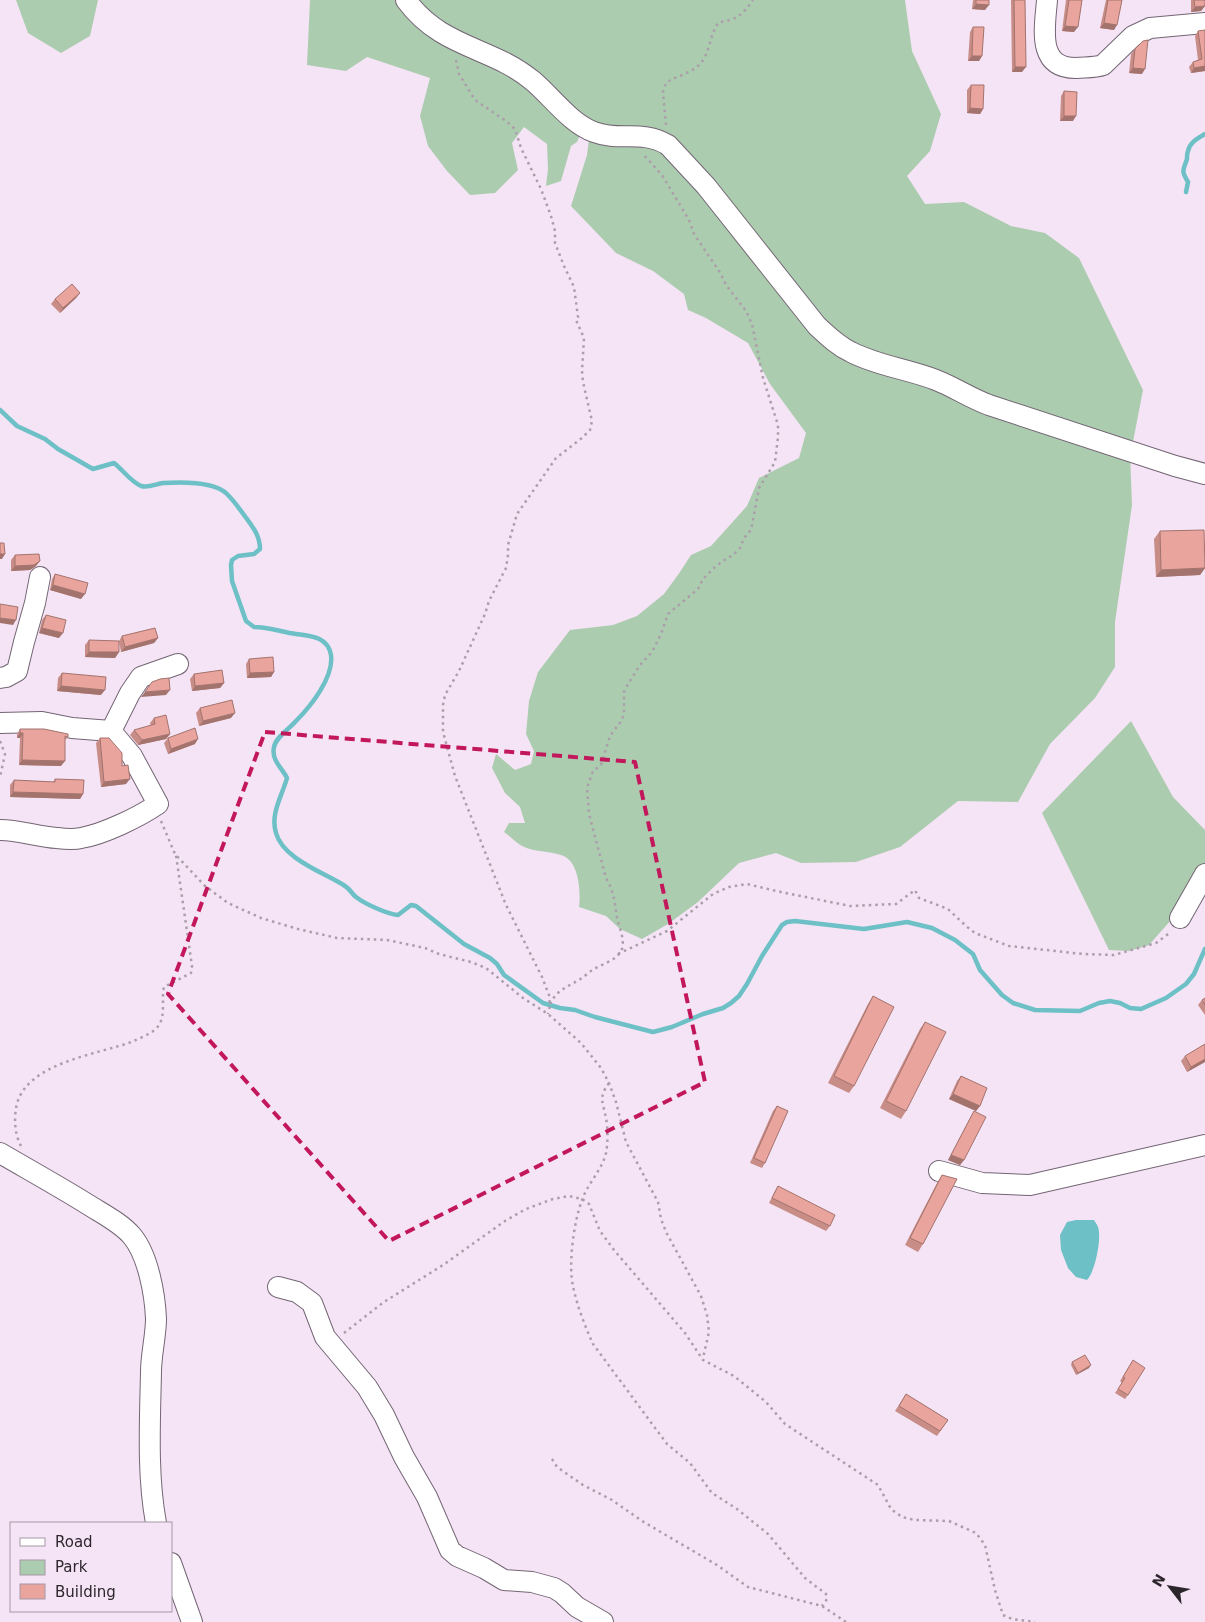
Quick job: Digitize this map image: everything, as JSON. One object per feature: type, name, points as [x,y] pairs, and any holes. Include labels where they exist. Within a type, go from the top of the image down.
[{"type":"street","points":[[406,0],[428,25],[453,40],[532,80],[575,119],[592,131],[610,136],[643,136],[661,141],[675,151],[706,186],[817,326],[840,346],[869,360],[938,381],[982,402],[1175,466],[1205,474]]},
{"type":"street","points":[[1046,0],[1044,33],[1046,50],[1052,59],[1066,68],[1097,67],[1103,65],[1133,36],[1150,28],[1205,22]]},
{"type":"street","points":[[0,678],[17,671],[40,577]]},
{"type":"street","points":[[111,731],[130,693],[141,677],[178,664]]},
{"type":"street","points":[[0,723],[42,722],[72,728],[111,731],[132,756],[158,804],[143,814],[80,839],[56,838],[13,830],[0,830]]},
{"type":"street","points":[[1180,918],[1205,874]]},
{"type":"street","points":[[939,1171],[982,1183],[1030,1185],[1205,1145]]},
{"type":"street","points":[[0,1154],[48,1180],[114,1220],[132,1235],[143,1253],[151,1283],[156,1318],[151,1368],[150,1416],[153,1504],[156,1522]]},
{"type":"street","points":[[278,1287],[297,1292],[312,1304],[325,1337],[375,1399],[404,1457],[427,1497],[450,1550],[457,1556],[484,1568],[504,1580],[532,1582],[554,1588],[577,1607],[603,1622]]},
{"type":"street","points":[[172,1567],[192,1622]]},
{"type":"path","points":[[661,141],[665,133],[666,119],[663,92],[666,84],[702,62],[718,22],[734,20],[753,0]]},
{"type":"path","points":[[453,40],[459,74],[464,85],[475,100],[515,129],[521,148],[541,189],[551,216],[556,243],[574,287],[578,317],[576,320],[584,338],[582,371],[592,421],[590,430],[556,458],[518,514],[508,545],[506,568],[489,601],[459,671],[445,695],[443,705],[443,732],[454,776],[506,905],[542,977],[550,1006]]},
{"type":"path","points":[[548,1014],[553,998],[560,990],[581,979],[590,971],[609,962],[622,948],[616,902],[611,886],[606,878],[591,823],[587,788],[593,771],[600,764],[610,736],[622,720],[624,692],[640,665],[652,652],[668,614],[698,589],[703,579],[709,573],[740,548],[744,538],[751,530],[759,488],[775,462],[778,437],[776,418],[763,378],[752,324],[746,311],[694,234],[689,220],[662,174],[637,148],[630,135]]},
{"type":"path","points":[[0,741],[5,754],[0,777]]},
{"type":"path","points":[[158,804],[159,816],[175,854],[192,874],[216,895],[260,918],[337,938],[387,940],[425,948],[486,968],[548,1014],[581,1043],[601,1068],[609,1082],[626,1142],[658,1202],[666,1232],[701,1296],[707,1314],[709,1332],[703,1360]]},
{"type":"path","points":[[22,1149],[15,1128],[17,1100],[37,1076],[85,1056],[147,1035],[159,1025],[162,1017],[164,987],[191,973],[192,966],[175,854]]},
{"type":"path","points":[[617,955],[667,931],[713,894],[729,887],[747,884],[850,906],[896,904],[915,890],[919,898],[948,909],[975,933],[1009,946],[1083,954],[1114,955],[1156,943],[1170,933],[1180,918]]},
{"type":"path","points":[[609,1082],[601,1098],[606,1119],[606,1151],[602,1165],[582,1199],[573,1232],[571,1261],[573,1285],[586,1327],[593,1344],[667,1444],[690,1463],[712,1492],[768,1534],[805,1578],[826,1594],[826,1599],[822,1606]]},
{"type":"path","points":[[331,1343],[384,1302],[442,1265],[505,1221],[526,1209],[552,1199],[569,1196],[582,1199],[588,1204],[605,1238],[685,1333],[703,1360],[734,1376],[766,1402],[785,1424],[878,1485],[891,1509],[902,1517],[915,1520],[950,1521],[976,1533],[985,1545],[996,1597],[1003,1615],[1012,1619],[1035,1622]]},
{"type":"path","points":[[552,1459],[557,1467],[583,1485],[612,1500],[642,1521],[717,1565],[748,1587],[822,1606],[846,1622]]},
{"type":"highlighted area","points":[[265,732],[635,762],[705,1082],[389,1241],[168,994]]},
{"type":"green space","points":[[16,0],[98,0],[90,36],[61,53],[28,33]]},
{"type":"green space","points":[[310,0],[905,0],[912,51],[941,114],[930,151],[907,176],[925,204],[964,202],[1011,226],[1045,233],[1079,258],[1143,390],[1132,447],[885,362],[822,326],[670,140],[583,128],[577,142],[571,146],[561,181],[546,186],[548,169],[547,144],[524,127],[512,143],[518,170],[495,193],[470,195],[447,171],[428,146],[420,116],[430,78],[367,57],[346,71],[307,65]]},
{"type":"green space","points":[[589,139],[665,147],[823,337],[1130,454],[1132,505],[1115,622],[1115,667],[1095,698],[1050,744],[1018,802],[958,801],[900,847],[856,862],[801,863],[776,853],[739,863],[698,902],[668,924],[642,939],[620,929],[606,916],[579,907],[578,877],[572,863],[567,858],[527,848],[520,845],[504,832],[509,823],[525,823],[520,807],[505,793],[492,768],[496,754],[515,770],[531,764],[534,751],[526,734],[529,701],[538,672],[570,630],[613,625],[637,616],[664,594],[691,555],[711,546],[747,506],[759,478],[799,458],[806,433],[770,384],[748,343],[706,318],[688,310],[684,294],[653,271],[616,253],[571,206],[587,155]]},
{"type":"green space","points":[[1131,721],[1173,797],[1205,830],[1205,866],[1179,911],[1149,945],[1129,951],[1109,950],[1042,813]]},
{"type":"water","points":[[1094,1220],[1098,1226],[1099,1239],[1095,1263],[1087,1280],[1076,1277],[1068,1268],[1061,1250],[1060,1235],[1067,1222]]},
{"type":"building","points":[[976,0],[989,0],[989,5],[976,4]]},
{"type":"building","points":[[1014,0],[1025,0],[1026,67],[1015,67]]},
{"type":"building","points":[[1069,0],[1082,0],[1078,27],[1065,26]]},
{"type":"building","points":[[1108,0],[1122,0],[1117,25],[1104,23]]},
{"type":"building","points":[[1194,0],[1205,0],[1205,6],[1195,7]]},
{"type":"building","points":[[973,27],[984,27],[982,56],[972,56]]},
{"type":"building","points":[[1205,30],[1205,66],[1194,68],[1193,62],[1202,59],[1198,31]]},
{"type":"building","points":[[1148,40],[1145,69],[1133,68],[1135,49],[1143,41]]},
{"type":"building","points":[[971,85],[984,85],[983,109],[970,108]]},
{"type":"building","points":[[1064,91],[1077,92],[1076,116],[1064,116]]},
{"type":"building","points":[[72,284],[80,293],[63,308],[55,299]]},
{"type":"building","points":[[1204,530],[1205,568],[1161,570],[1160,531]]},
{"type":"building","points":[[0,543],[4,543],[5,554],[0,554]]},
{"type":"building","points":[[39,554],[40,561],[34,565],[15,566],[15,555]]},
{"type":"building","points":[[55,574],[88,583],[85,594],[53,585]]},
{"type":"building","points":[[0,604],[18,607],[16,620],[0,618]]},
{"type":"building","points":[[46,615],[66,620],[63,633],[42,628]]},
{"type":"building","points":[[155,628],[158,638],[125,647],[122,636]]},
{"type":"building","points":[[89,640],[119,641],[119,652],[89,652]]},
{"type":"building","points":[[273,657],[274,672],[250,673],[249,659]]},
{"type":"building","points":[[222,670],[224,683],[195,686],[194,674]]},
{"type":"building","points":[[62,673],[106,677],[105,690],[61,686]]},
{"type":"building","points":[[169,678],[170,690],[145,692],[152,682]]},
{"type":"building","points":[[232,700],[235,713],[203,721],[200,708]]},
{"type":"building","points":[[166,715],[170,734],[142,740],[134,730],[155,724],[154,718]]},
{"type":"building","points":[[195,728],[198,739],[171,749],[168,738]]},
{"type":"building","points":[[20,729],[44,729],[68,734],[68,737],[65,736],[65,761],[22,760],[23,733],[20,733]]},
{"type":"building","points":[[100,738],[109,738],[122,753],[122,766],[128,765],[130,779],[104,782]]},
{"type":"building","points":[[55,779],[84,780],[83,794],[13,792],[14,780],[55,782]]},
{"type":"building","points":[[873,996],[894,1007],[854,1086],[834,1076]]},
{"type":"building","points":[[925,1022],[946,1032],[906,1111],[886,1101]]},
{"type":"building","points":[[1205,1044],[1205,1059],[1191,1067],[1185,1056]]},
{"type":"building","points":[[961,1076],[987,1088],[980,1106],[953,1094]]},
{"type":"building","points":[[777,1106],[788,1111],[765,1163],[754,1158]]},
{"type":"building","points":[[974,1111],[986,1117],[964,1160],[951,1155]]},
{"type":"building","points":[[942,1175],[957,1179],[923,1244],[910,1238]]},
{"type":"building","points":[[778,1186],[835,1215],[830,1226],[772,1198]]},
{"type":"building","points":[[1085,1355],[1091,1365],[1078,1373],[1072,1362]]},
{"type":"building","points":[[1133,1360],[1145,1368],[1128,1395],[1118,1389]]},
{"type":"building","points":[[906,1394],[948,1420],[940,1431],[899,1406]]},
{"type":"waterway","points":[[1186,192],[1188,182],[1183,170],[1189,148],[1192,143],[1205,134]]},
{"type":"waterway","points":[[0,410],[17,426],[45,439],[58,449],[93,469],[114,463],[141,486],[178,482],[196,483],[214,487],[229,496],[253,527],[260,544],[260,549],[254,554],[238,556],[232,560],[231,565],[232,581],[246,621],[254,627],[318,639],[327,644],[331,655],[329,672],[320,691],[302,715],[275,743],[273,752],[275,760],[287,778],[274,819],[276,833],[280,842],[296,858],[345,886],[356,897],[370,906],[398,915],[411,905],[416,906],[464,944],[490,958],[497,964],[504,975],[543,1003],[653,1032],[672,1027],[723,1008],[731,1003],[739,996],[747,984],[782,925],[795,921],[864,929],[907,922],[932,928],[955,940],[973,954],[980,970],[1002,995],[1013,1003],[1035,1010],[1080,1011],[1099,1003],[1110,1001],[1130,1008],[1141,1009],[1166,998],[1186,984],[1194,974],[1205,949]]}]
